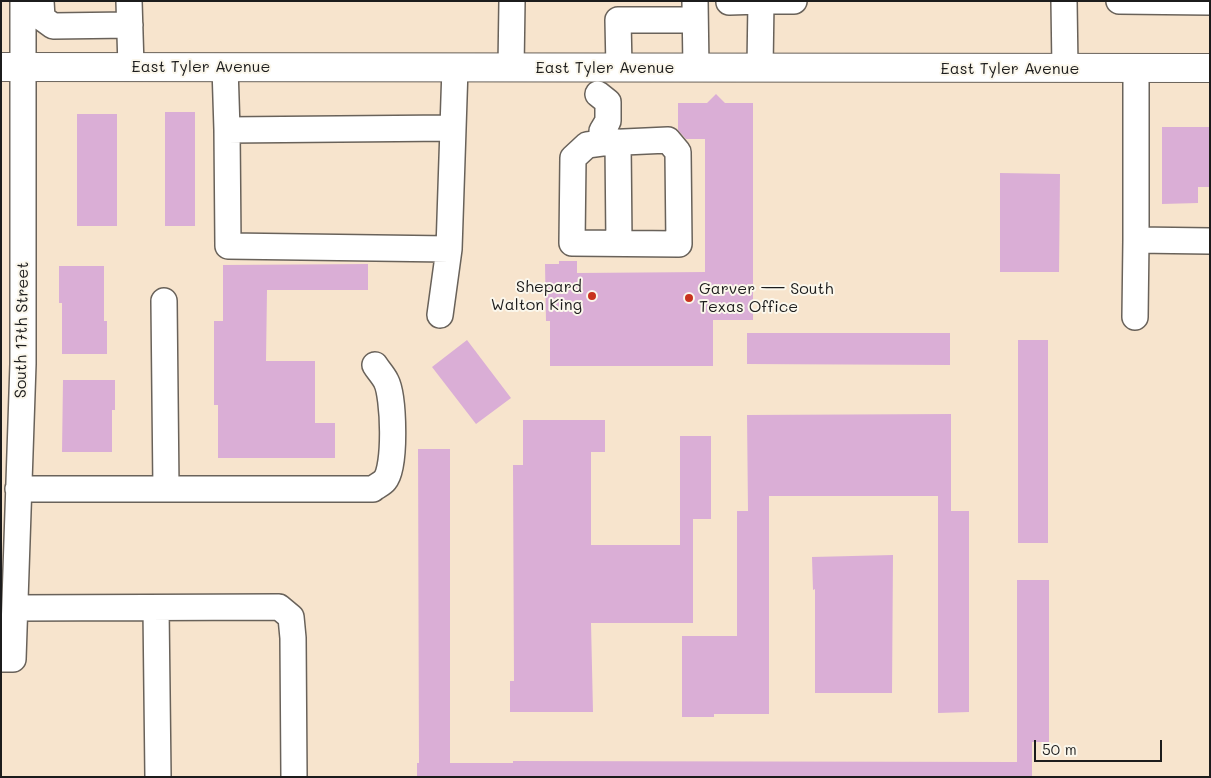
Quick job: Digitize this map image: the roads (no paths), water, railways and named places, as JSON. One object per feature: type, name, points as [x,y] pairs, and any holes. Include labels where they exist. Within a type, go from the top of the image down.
[{"type":"main road","name":"East Tyler Avenue","points":[[12,67],[511,68],[604,77],[696,68],[1210,68]]},
{"type":"street","points":[[511,68],[512,1]]},
{"type":"street","points":[[760,68],[761,1]]},
{"type":"street","points":[[729,2],[794,1]]},
{"type":"street","points":[[1064,1],[1064,68]]},
{"type":"street","points":[[1119,1],[1210,2]]},
{"type":"street","points":[[22,3],[53,26],[129,13],[131,67]]},
{"type":"street","name":"South 17th Street","points":[[7,659],[15,608],[12,364],[12,67],[22,3]]},
{"type":"street","points":[[619,244],[607,139],[608,102],[604,77],[618,20],[695,11],[696,68]]},
{"type":"street","points":[[225,67],[228,246],[448,248]]},
{"type":"street","points":[[440,315],[448,248],[455,68]]},
{"type":"street","points":[[1135,317],[1136,68]]},
{"type":"street","points":[[227,130],[452,128]]},
{"type":"street","points":[[607,139],[668,140],[678,152],[679,244],[572,243],[573,158],[587,145],[607,139]]},
{"type":"street","points":[[1136,240],[1210,241]]},
{"type":"street","points":[[164,301],[166,489]]},
{"type":"street","points":[[13,501],[166,489],[372,489],[385,481],[391,470],[392,458],[392,405],[390,391],[386,381],[374,365]]},
{"type":"street","points":[[15,608],[279,607],[291,617],[293,638],[294,777]]},
{"type":"street","points":[[156,608],[158,777]]},
{"type":"place","name":"Shepard Walton King","points":[[592,296]]},
{"type":"place","name":"Garver — South Texas Office","points":[[689,298]]}]
